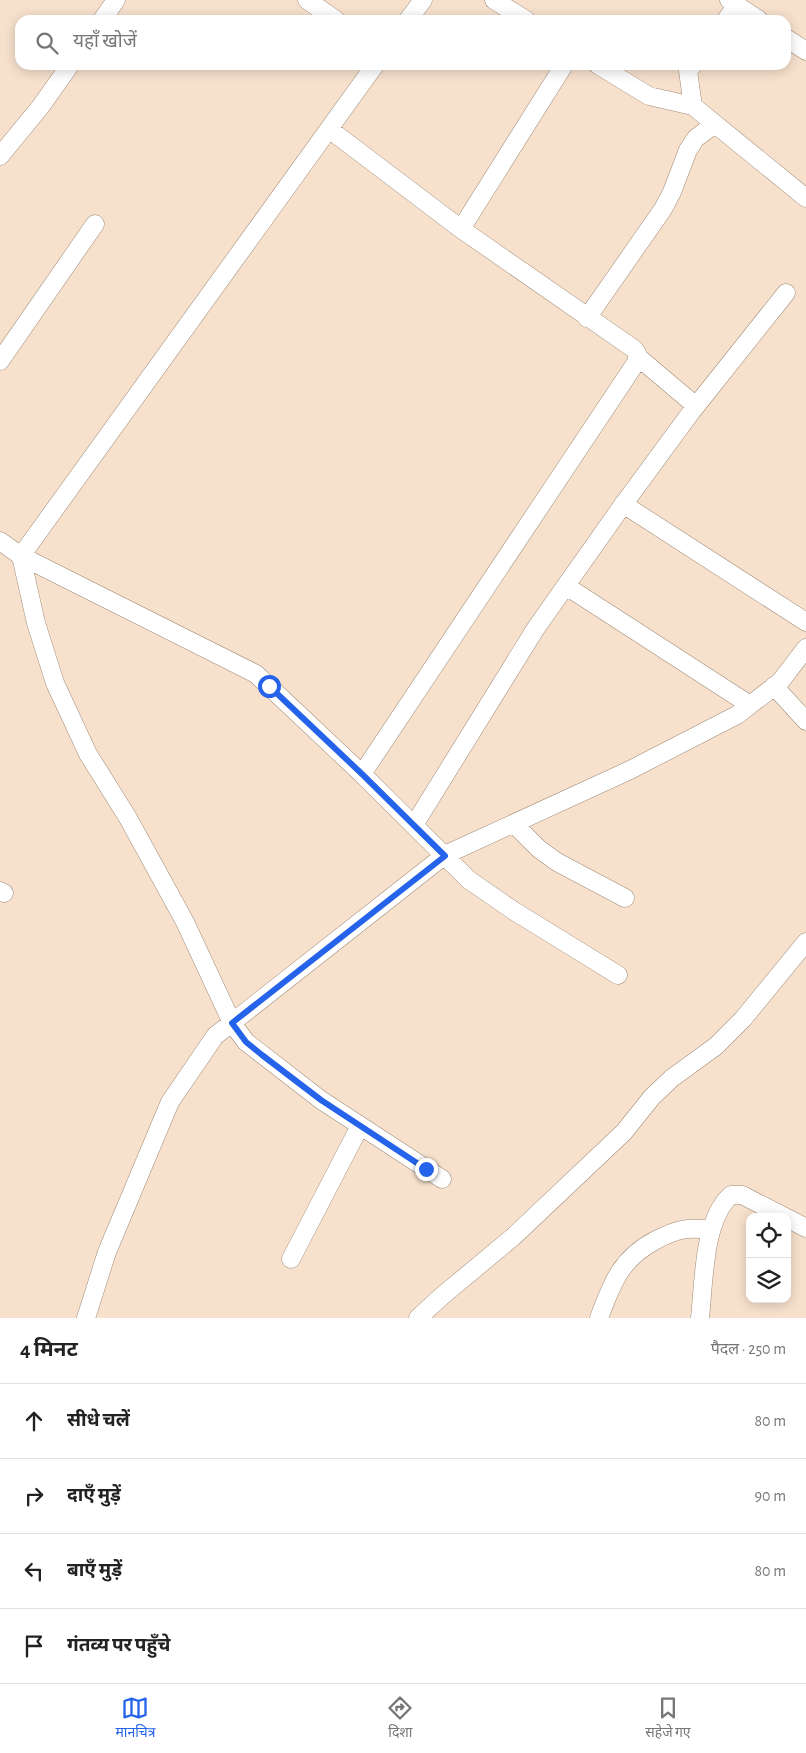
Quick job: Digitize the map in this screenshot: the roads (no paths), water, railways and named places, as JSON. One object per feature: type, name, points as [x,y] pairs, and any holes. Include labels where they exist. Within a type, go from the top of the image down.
[{"type":"street","points":[[106,15],[116,0]]},
{"type":"street","points":[[307,0],[329,15]]},
{"type":"street","points":[[412,15],[423,0]]},
{"type":"street","points":[[494,0],[518,15]]},
{"type":"street","points":[[728,15],[733,3],[751,15]]},
{"type":"street","points":[[791,41],[806,51]]},
{"type":"street","points":[[0,156],[41,106],[66,70]]},
{"type":"street","points":[[371,70],[21,556],[36,623],[55,683],[88,754],[128,818],[185,922],[232,1023],[246,1042],[321,1100],[442,1179]]},
{"type":"street","points":[[461,229],[561,70]]},
{"type":"street","points":[[606,70],[649,96],[693,106],[806,198]]},
{"type":"street","points":[[689,70],[688,72],[693,106]]},
{"type":"street","points":[[587,318],[663,209],[672,192],[688,150],[696,138],[715,124]]},
{"type":"street","points":[[329,130],[461,229],[634,349],[638,357],[696,406]]},
{"type":"street","points":[[0,361],[95,224]]},
{"type":"street","points":[[414,825],[536,628],[623,504],[696,406],[786,293]]},
{"type":"street","points":[[362,774],[558,482],[637,362],[638,357]]},
{"type":"street","points":[[623,504],[806,622]]},
{"type":"street","points":[[0,541],[21,556],[256,674],[470,880],[492,896],[618,975]]},
{"type":"street","points":[[566,586],[750,704]]},
{"type":"street","points":[[86,1318],[107,1252],[170,1102],[215,1036],[445,856],[638,765],[738,715],[780,682],[806,648]]},
{"type":"street","points":[[774,686],[806,721]]},
{"type":"street","points":[[514,824],[557,862],[625,898]]},
{"type":"street","points":[[418,1318],[513,1237],[624,1132],[652,1097],[672,1078],[716,1046],[743,1019],[806,942]]},
{"type":"street","points":[[291,1259],[360,1126]]},
{"type":"street","points":[[700,1318],[707,1246],[711,1230],[724,1201],[734,1194],[742,1195],[778,1213]]},
{"type":"street","points":[[791,1220],[806,1228]]},
{"type":"street","points":[[598,1318],[618,1273],[629,1258],[642,1248],[669,1233],[689,1228],[711,1230]]}]
